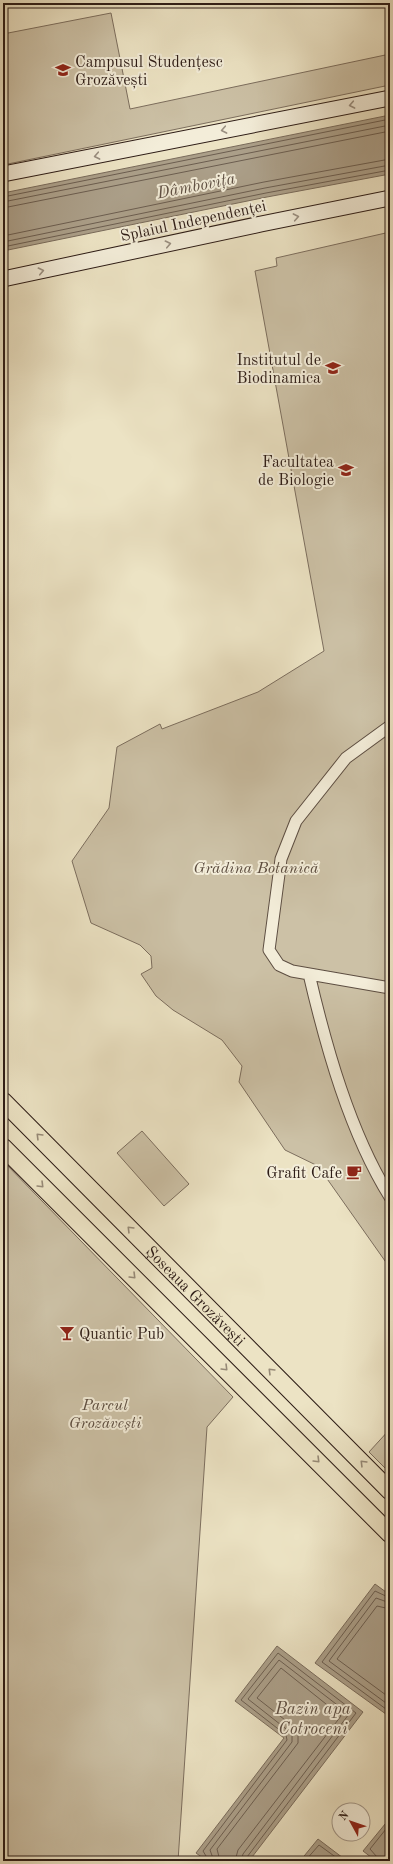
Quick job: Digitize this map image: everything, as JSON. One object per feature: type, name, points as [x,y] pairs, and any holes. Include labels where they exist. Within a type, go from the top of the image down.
[{"type":"main road","points":[[3,174],[390,98]]},
{"type":"main road","name":"Splaiul Independenței","points":[[3,279],[390,198]]},
{"type":"main road","name":"Șoseaua Grozăvești","points":[[3,1100],[390,1490]]},
{"type":"main road","name":"Șoseaua Grozăvești","points":[[3,1148],[390,1534]]},
{"type":"street","points":[[390,726],[346,758],[296,822],[281,859],[269,950],[279,965],[292,971],[390,988]]},
{"type":"street","points":[[309,974],[318,1012],[357,1132],[378,1179],[390,1197]]},
{"type":"green space","name":"Campusul Studențesc Grozăvești","points":[[111,13],[130,109],[390,54],[390,85],[3,165],[3,34]]},
{"type":"green space","name":"Grădina Botanică","points":[[390,232],[390,1268],[318,1166],[285,1150],[239,1082],[242,1066],[222,1040],[173,1010],[156,996],[141,974],[152,968],[151,956],[140,945],[91,923],[72,861],[109,808],[117,747],[160,724],[162,729],[258,692],[324,651],[255,271],[277,266],[276,258]]},
{"type":"green space","points":[[142,1131],[189,1184],[164,1206],[117,1153]]},
{"type":"green space","name":"Parcul Grozăvești","points":[[3,1161],[233,1397],[207,1427],[178,1861],[3,1861]]},
{"type":"green space","points":[[390,1429],[390,1473],[369,1452]]},
{"type":"water","name":"Dâmbovița","points":[[390,115],[390,174],[267,197],[3,251],[3,193]]},
{"type":"water","name":"Bazin apa Cotroceni","points":[[375,1584],[390,1595],[390,1717],[315,1663]]},
{"type":"water","name":"Bazin apa Cotroceni","points":[[277,1646],[363,1712],[249,1861],[207,1861],[196,1853],[284,1738],[235,1701]]},
{"type":"water","points":[[390,1818],[390,1861],[376,1861],[363,1851]]},
{"type":"water","points":[[318,1839],[347,1861],[300,1861]]},
{"type":"place","name":"Campusul Studențesc Grozăvești","points":[[63,70]]},
{"type":"place","name":"Institutul de Biodinamica","points":[[333,368]]},
{"type":"place","name":"Facultatea de Biologie","points":[[346,470]]},
{"type":"place","name":"Grafit Cafe","points":[[354,1172]]},
{"type":"place","name":"Quantic Pub","points":[[67,1333]]}]
